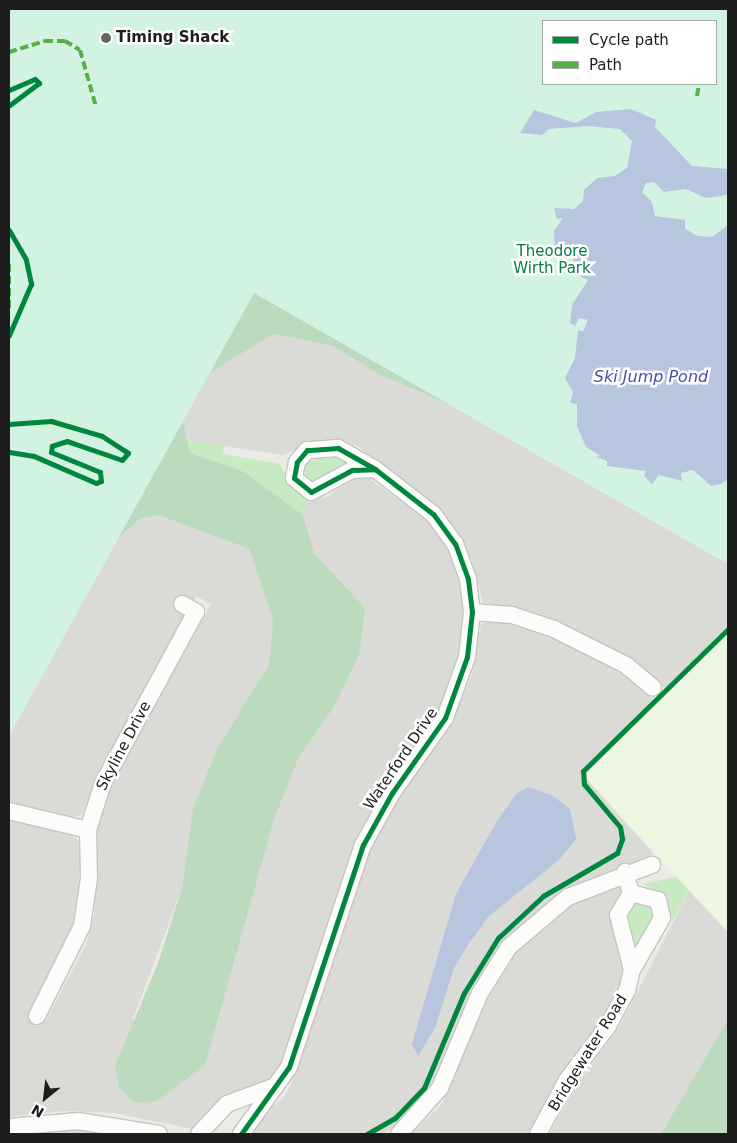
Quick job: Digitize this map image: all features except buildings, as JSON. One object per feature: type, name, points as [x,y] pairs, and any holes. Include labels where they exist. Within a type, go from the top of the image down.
[{"type":"street","name":"Waterford Drive","points":[[241,1134],[247,1120],[278,1085],[289,1067],[363,845],[452,705],[467,657],[472,612],[463,562],[445,528],[375,469]]},
{"type":"street","name":"Skyline Drive","points":[[38,1016],[82,926],[88,830],[103,783],[196,612],[182,604]]},
{"type":"street","points":[[472,612],[512,616],[554,629],[626,666],[654,688]]},
{"type":"street","points":[[9,811],[88,830]]},
{"type":"street","points":[[399,1134],[440,1088],[480,993],[509,947],[554,906],[625,872],[652,866]]},
{"type":"street","points":[[625,872],[631,892],[618,914],[632,970]]},
{"type":"street","name":"Bridgewater Road","points":[[538,1134],[567,1080],[619,1007],[632,970],[662,918],[658,900],[631,892]]},
{"type":"street","points":[[200,1134],[227,1104],[278,1085]]},
{"type":"street","points":[[9,1127],[78,1121],[159,1134]]},
{"type":"shaded area","points":[[236,274],[500,427],[376,373],[334,346],[274,334],[211,372],[183,421],[190,453],[245,472],[303,515],[314,553],[365,608],[359,655],[334,707],[299,757],[275,817],[205,1065],[157,1101],[134,1103],[119,1087],[115,1066],[158,963],[182,888],[193,808],[217,749],[269,664],[273,621],[249,549],[158,515],[140,519],[118,538],[9,401]]},
{"type":"shaded area","points":[[274,334],[334,346],[376,373],[456,408],[728,564],[728,631],[669,692],[633,661],[567,625],[519,609],[483,603],[472,560],[442,512],[359,447],[338,440],[320,441],[282,455],[187,440],[183,421],[211,372]]},
{"type":"shaded area","points":[[368,478],[430,521],[457,565],[465,603],[461,654],[445,703],[429,730],[368,819],[282,1068],[271,1080],[193,1129],[114,1113],[64,1111],[9,1117],[9,818],[70,833],[80,842],[79,918],[31,1015],[45,1022],[86,945],[94,916],[98,826],[108,792],[211,604],[196,596],[93,787],[82,815],[65,818],[9,802],[9,736],[118,538],[140,519],[158,515],[249,549],[273,621],[269,664],[217,749],[193,808],[182,888],[133,1019],[205,1065],[275,817],[299,757],[334,707],[365,608],[314,553],[303,515],[311,499],[327,497],[353,479]]},
{"type":"shaded area","points":[[489,620],[516,625],[567,643],[636,682],[656,704],[664,697],[584,776],[654,854],[564,890],[515,930],[495,955],[440,1077],[405,1119],[383,1134],[250,1134],[255,1120],[283,1098],[291,1085],[370,849],[392,808],[455,716],[472,674],[481,624]]},
{"type":"shaded area","points":[[728,631],[728,932],[584,776]]},
{"type":"shaded area","points":[[620,881],[623,889],[612,908],[622,972],[619,991],[530,1134],[411,1134],[441,1105],[484,1006],[513,957],[561,912]]},
{"type":"shaded area","points":[[689,891],[728,932],[728,1019],[661,1134],[550,1134],[568,1097],[620,1026]]},
{"type":"shaded area","points":[[728,1019],[728,1134],[661,1134]]},
{"type":"shaded area","points":[[78,1128],[121,1134],[14,1134]]},
{"type":"green space","name":"Theodore Wirth Park","points":[[9,9],[728,9],[728,564],[254,293],[9,736]]},
{"type":"green space","points":[[187,440],[224,446],[223,454],[280,464],[292,489],[311,499],[303,515],[245,472],[190,453]]},
{"type":"green space","points":[[333,455],[346,458],[349,464],[317,481],[305,479],[305,462]]},
{"type":"green space","points":[[676,877],[689,891],[672,921],[665,895],[642,884]]},
{"type":"green space","points":[[636,900],[648,901],[657,913],[638,947],[631,943],[627,914]]},
{"type":"water","name":"Ski Jump Pond","points":[[631,109],[656,120],[655,127],[692,166],[728,169],[728,194],[722,196],[706,198],[686,189],[664,192],[654,182],[646,183],[642,192],[652,202],[655,216],[685,220],[685,229],[698,236],[712,237],[728,225],[728,479],[721,484],[711,486],[693,470],[681,473],[682,481],[659,475],[652,484],[644,476],[646,471],[607,466],[607,461],[596,457],[601,456],[586,447],[577,426],[577,404],[570,403],[573,392],[565,378],[575,358],[578,330],[583,331],[588,320],[579,318],[575,326],[570,323],[572,305],[588,280],[573,273],[574,249],[555,251],[554,231],[563,218],[557,219],[554,208],[574,209],[583,201],[584,190],[597,178],[615,176],[627,168],[632,141],[620,129],[587,126],[549,129],[542,135],[520,133],[534,110],[576,123],[596,112]]},
{"type":"water","points":[[528,787],[551,795],[570,809],[576,839],[559,860],[489,916],[470,942],[454,968],[435,1028],[418,1056],[412,1044],[456,894],[497,821],[517,793]]},
{"type":"marked path","points":[[9,52],[45,41],[65,41],[80,50],[96,107]]},
{"type":"marked path","points":[[697,96],[699,85]]},
{"type":"marked path","points":[[9,264],[9,311]]},
{"type":"cycle path","points":[[9,90],[35,79],[39,83],[9,106]]},
{"type":"cycle path","points":[[9,230],[26,260],[31,284],[9,335]]},
{"type":"cycle path","points":[[9,424],[51,421],[102,436],[128,453],[122,460],[67,441],[52,446],[51,452],[100,472],[101,481],[96,483],[34,456],[9,452]]},
{"type":"cycle path","points":[[241,1134],[289,1067],[363,845],[392,793],[445,718],[467,657],[472,612],[468,579],[455,544],[433,514],[375,469],[338,448],[307,450],[297,462],[294,478],[311,492],[352,470],[375,469]]},
{"type":"cycle path","points":[[367,1134],[395,1118],[424,1088],[464,993],[498,938],[543,896],[617,853],[622,839],[620,827],[584,784],[583,771],[728,629]]},
{"type":"place","name":"Timing Shack","points":[[106,38]]}]
